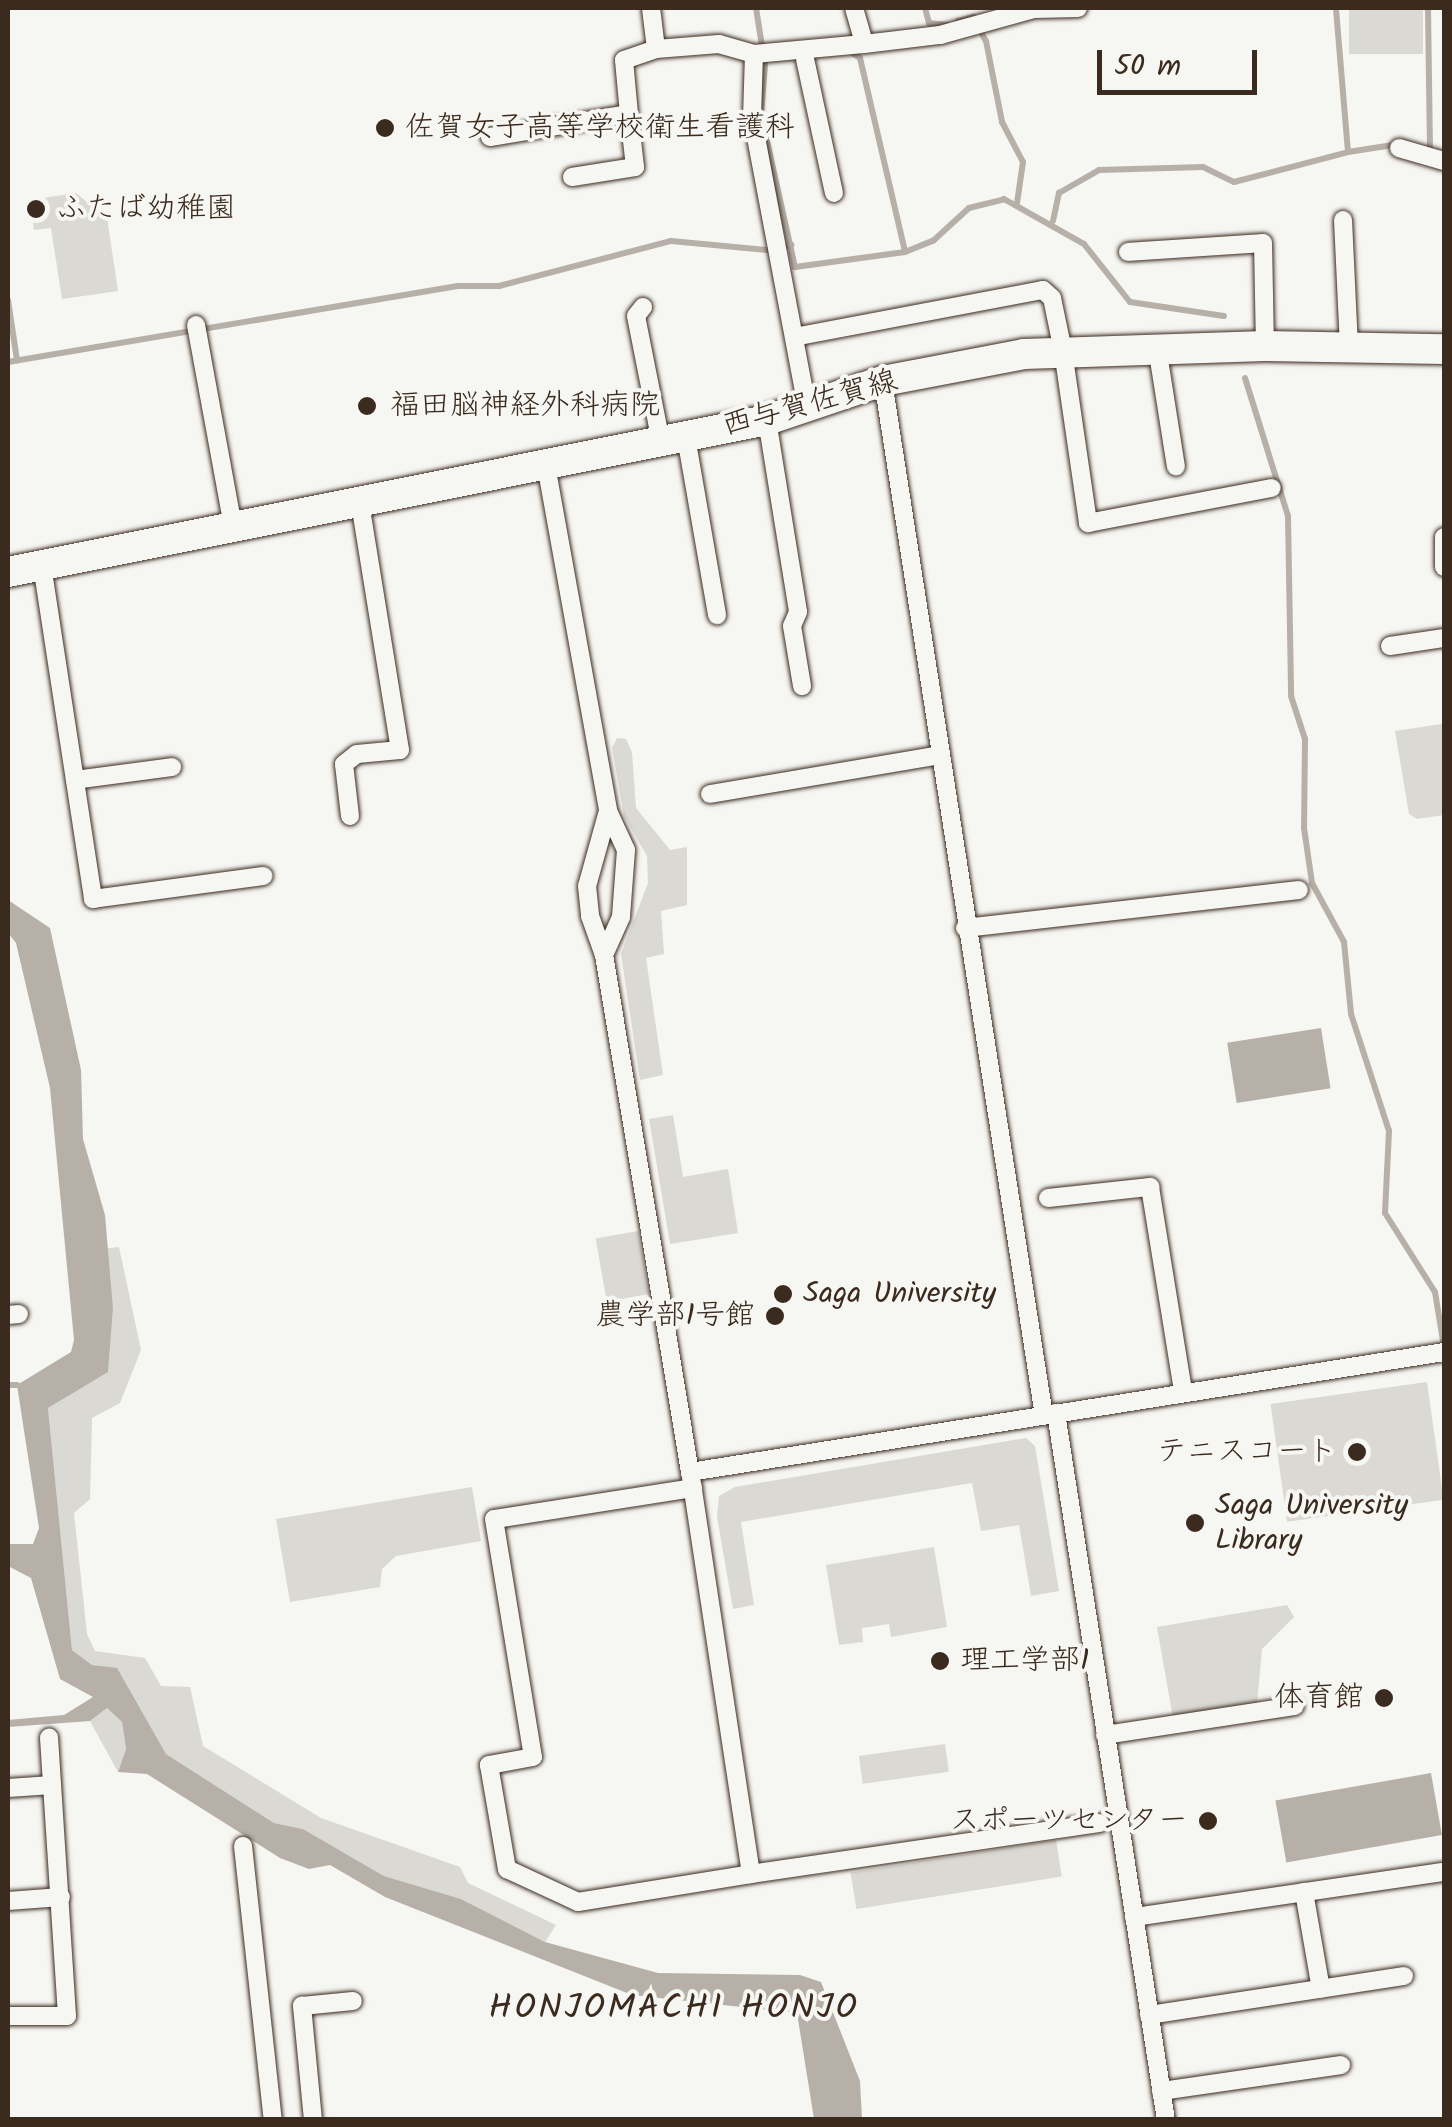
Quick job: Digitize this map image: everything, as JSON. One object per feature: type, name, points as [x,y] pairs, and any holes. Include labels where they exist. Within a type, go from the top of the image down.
[{"type":"main road","name":"西与賀佐賀線","points":[[8,572],[767,420],[808,411],[883,381],[1063,350],[1265,346],[1444,349]]},
{"type":"street","points":[[651,8],[656,50]]},
{"type":"street","points":[[854,8],[864,44]]},
{"type":"street","points":[[572,177],[635,167],[624,60],[656,50],[719,44],[762,52],[864,44],[978,26],[1034,8],[1078,8]]},
{"type":"street","points":[[762,52],[752,116],[808,411]]},
{"type":"street","points":[[805,59],[834,194]]},
{"type":"street","points":[[490,137],[630,114]]},
{"type":"street","points":[[1399,148],[1444,161]]},
{"type":"street","points":[[1343,220],[1349,348]]},
{"type":"street","points":[[1128,252],[1264,243],[1265,346]]},
{"type":"street","points":[[794,337],[1043,290],[1052,298],[1063,350],[1088,522],[1272,488]]},
{"type":"street","points":[[643,307],[636,316],[674,439],[717,615]]},
{"type":"street","points":[[197,330],[233,527]]},
{"type":"street","points":[[1157,347],[1176,467]]},
{"type":"street","points":[[883,381],[965,928],[1105,1735],[1166,2120]]},
{"type":"street","points":[[767,420],[798,612],[792,626],[802,686]]},
{"type":"street","points":[[546,464],[608,811],[626,850],[629,880],[604,955]]},
{"type":"street","points":[[350,816],[344,764],[357,754],[400,750],[360,502]]},
{"type":"street","points":[[1444,537],[1444,567]]},
{"type":"street","points":[[42,565],[93,899],[263,876]]},
{"type":"street","points":[[1390,646],[1444,638]]},
{"type":"street","points":[[710,794],[940,756]]},
{"type":"street","points":[[75,780],[172,767]]},
{"type":"street","points":[[608,811],[587,886],[604,955],[692,1480],[751,1874]]},
{"type":"street","points":[[965,928],[1298,890]]},
{"type":"street","points":[[1048,1198],[1150,1187],[1183,1391]]},
{"type":"street","points":[[1100,1824],[578,1902],[507,1869],[489,1765],[533,1757],[494,1519],[1183,1391],[1444,1352]]},
{"type":"street","points":[[1105,1735],[1295,1706]]},
{"type":"street","points":[[8,2016],[68,2016],[49,1738]]},
{"type":"street","points":[[8,1788],[52,1785]]},
{"type":"street","points":[[244,1846],[273,2120]]},
{"type":"street","points":[[1134,1917],[1444,1872]]},
{"type":"street","points":[[1304,1892],[1321,1989]]},
{"type":"street","points":[[8,1900],[61,1897]]},
{"type":"street","points":[[1149,2015],[1404,1976]]},
{"type":"street","points":[[313,2120],[302,2006],[353,2001]]},
{"type":"street","points":[[1161,2091],[1341,2065]]},
{"type":"shaded area","points":[[1349,8],[1423,8],[1423,54],[1349,54]]},
{"type":"shaded area","points":[[76,193],[107,218],[118,291],[62,299],[51,228],[34,230],[30,200]]},
{"type":"shaded area","points":[[1442,724],[1444,815],[1417,819],[1409,814],[1395,731]]},
{"type":"shaded area","points":[[617,738],[626,739],[632,752],[636,808],[670,850],[687,847],[687,905],[661,911],[664,954],[646,958],[663,1075],[640,1080],[621,954],[648,883],[647,856],[624,816],[612,748]]},
{"type":"shaded area","points":[[8,900],[50,928],[81,1070],[83,1139],[105,1215],[113,1309],[108,1372],[48,1408],[72,1650],[92,1665],[117,1668],[166,1754],[274,1823],[303,1829],[384,1876],[461,1899],[545,1942],[658,1973],[800,1975],[821,1982],[860,2081],[862,2119],[814,2119],[797,2013],[632,1995],[385,1897],[330,1865],[309,1869],[280,1858],[147,1774],[118,1772],[126,1749],[122,1722],[107,1708],[90,1721],[8,1727],[8,1720],[64,1715],[93,1697],[60,1679],[31,1578],[8,1566],[8,1544],[33,1544],[39,1528],[17,1385],[71,1352],[74,1340],[50,1088],[16,943],[8,933]]},
{"type":"shaded area","points":[[1321,1028],[1331,1088],[1237,1103],[1227,1043]]},
{"type":"shaded area","points":[[673,1115],[683,1177],[728,1169],[738,1233],[670,1244],[649,1119]]},
{"type":"shaded area","points":[[638,1231],[649,1294],[607,1301],[596,1238]]},
{"type":"shaded area","points":[[119,1247],[141,1350],[120,1403],[92,1418],[90,1499],[74,1513],[87,1634],[95,1651],[145,1658],[161,1686],[190,1687],[203,1746],[321,1818],[460,1867],[468,1883],[556,1925],[545,1942],[461,1899],[384,1876],[303,1829],[274,1823],[166,1754],[116,1669],[92,1665],[72,1650],[48,1408],[108,1371],[113,1309],[103,1249]]},
{"type":"shaded area","name":"テニスコート","points":[[1427,1382],[1444,1500],[1287,1522],[1271,1404]]},
{"type":"shaded area","points":[[1026,1438],[1035,1446],[1059,1591],[1031,1596],[1019,1525],[981,1531],[972,1483],[741,1522],[754,1605],[733,1609],[717,1517],[719,1496],[735,1487]]},
{"type":"shaded area","points":[[472,1487],[481,1541],[396,1556],[382,1569],[380,1587],[290,1602],[276,1519]]},
{"type":"shaded area","points":[[934,1547],[947,1627],[891,1637],[889,1624],[862,1628],[863,1642],[839,1645],[826,1565]]},
{"type":"shaded area","points":[[1287,1605],[1294,1617],[1262,1649],[1257,1704],[1173,1718],[1157,1627]]},
{"type":"shaded area","points":[[107,1708],[122,1722],[126,1749],[118,1772],[90,1721]]},
{"type":"shaded area","points":[[945,1744],[949,1772],[863,1784],[859,1756]]},
{"type":"shaded area","points":[[1431,1773],[1442,1835],[1286,1862],[1275,1800]]},
{"type":"shaded area","points":[[1056,1840],[1062,1877],[856,1909],[851,1873]]},
{"type":"waterway","points":[[756,8],[765,65],[761,114],[795,267],[905,252],[934,240],[969,208],[1004,199],[1084,244],[1130,302],[1224,316]]},
{"type":"waterway","points":[[925,8],[929,23],[947,25]]},
{"type":"waterway","points":[[1053,221],[1059,193],[1099,170],[1203,167],[1234,182],[1348,152],[1336,8]]},
{"type":"waterway","points":[[1428,8],[1430,150]]},
{"type":"waterway","points":[[958,21],[973,17],[986,41],[1002,122],[1023,162],[1017,203]]},
{"type":"waterway","points":[[849,51],[860,58],[905,252]]},
{"type":"waterway","points":[[1348,152],[1399,144]]},
{"type":"waterway","points":[[8,362],[458,286],[499,286],[671,241],[767,250],[791,245]]},
{"type":"waterway","points":[[8,300],[17,360]]},
{"type":"waterway","points":[[1245,378],[1288,516],[1291,696],[1305,739],[1304,828],[1312,883],[1344,942],[1351,1014],[1389,1131],[1385,1213],[1435,1292],[1444,1347]]},
{"type":"waterway","points":[[8,1385],[17,1385]]},
{"type":"place","name":"佐賀女子高等学校衛生看護科","points":[[385,128]]},
{"type":"place","name":"ふたば幼稚園","points":[[36,209]]},
{"type":"place","name":"福田脳神経外科病院","points":[[367,406]]},
{"type":"place","name":"Saga University","points":[[783,1294]]},
{"type":"place","name":"農学部1号館","points":[[775,1316]]},
{"type":"place","name":"テニスコート","points":[[1357,1452]]},
{"type":"place","name":"Saga University Library","points":[[1195,1523]]},
{"type":"place","name":"理工学部1","points":[[940,1661]]},
{"type":"place","name":"体育館","points":[[1384,1698]]},
{"type":"place","name":"スポーツセンター","points":[[1208,1821]]},
{"type":"district","name":"HONJOMACHI HONJO","points":[[674,2009]]}]
